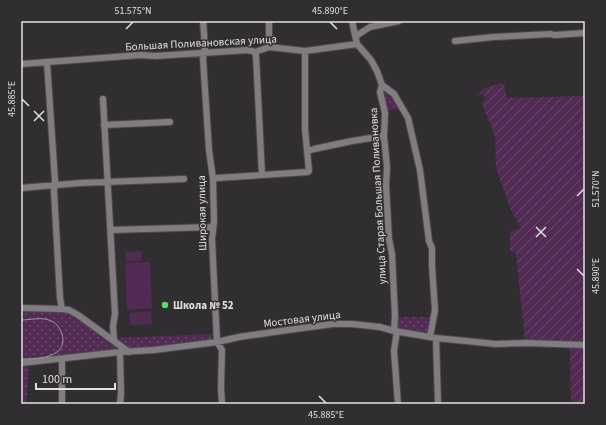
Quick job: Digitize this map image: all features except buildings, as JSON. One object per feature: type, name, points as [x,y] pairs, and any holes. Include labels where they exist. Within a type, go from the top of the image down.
[{"type":"street","name":"Широкая улица","points":[[204,21],[203,59],[209,150],[213,179],[212,240],[218,342],[222,350],[222,404]]},
{"type":"street","points":[[269,21],[269,47]]},
{"type":"street","points":[[352,21],[357,44]]},
{"type":"street","points":[[356,36],[370,27],[399,21]]},
{"type":"street","points":[[455,41],[494,37],[551,34],[554,36],[585,33]]},
{"type":"street","name":"Большая Поливановская улица","points":[[21,64],[141,55],[155,56],[236,52],[248,50],[255,52],[269,47],[304,51],[357,44]]},
{"type":"street","name":"улица Старая Большая Поливановка","points":[[357,44],[371,60],[382,85],[394,94],[408,118],[420,170],[429,241],[432,248],[435,310],[433,338],[438,404]]},
{"type":"street","points":[[213,179],[309,171],[304,107],[304,51]]},
{"type":"street","points":[[255,52],[262,175]]},
{"type":"street","points":[[47,62],[55,181],[54,191],[60,298],[62,309]]},
{"type":"street","name":"улица Старая Большая Поливановка","points":[[382,85],[380,92],[385,113],[384,136],[387,167],[386,186],[389,239],[392,254],[396,331],[394,351],[398,404]]},
{"type":"street","points":[[103,99],[115,314],[113,326],[114,340]]},
{"type":"street","points":[[104,125],[170,122]]},
{"type":"street","points":[[308,151],[352,141],[384,136]]},
{"type":"street","points":[[21,188],[184,179]]},
{"type":"street","points":[[111,230],[213,226]]},
{"type":"street","points":[[21,308],[69,310],[114,340],[129,352]]},
{"type":"street","name":"Мостовая улица","points":[[21,363],[218,342],[239,337],[333,324],[352,324],[380,327],[433,338],[496,344],[527,343],[585,345]]},
{"type":"street","points":[[120,352],[120,404]]},
{"type":"street","points":[[62,359],[62,404]]},
{"type":"shaded area","points":[[502,83],[504,84],[507,98],[585,96],[585,341],[525,341],[516,253],[510,251],[510,232],[521,228],[511,210],[496,168],[495,136],[482,103],[485,99],[484,94],[476,95],[485,88]]},
{"type":"shaded area","points":[[384,88],[392,94],[401,109],[386,110],[382,93]]},
{"type":"shaded area","points":[[142,251],[142,261],[126,261],[125,252]]},
{"type":"shaded area","points":[[150,262],[152,308],[127,310],[125,263]]},
{"type":"shaded area","points":[[21,311],[59,311],[68,313],[115,345],[117,349],[21,360]]},
{"type":"shaded area","points":[[151,311],[152,324],[130,325],[130,313]]},
{"type":"shaded area","points":[[397,317],[432,317],[428,333],[426,334],[398,329],[396,323]]},
{"type":"shaded area","points":[[213,334],[211,339],[208,340],[133,349],[117,340],[119,338]]},
{"type":"shaded area","points":[[585,347],[585,404],[571,404],[570,348]]},
{"type":"shaded area","points":[[27,366],[29,369],[26,404],[21,404],[21,367]]},
{"type":"tram line","points":[[21,320],[49,320],[60,329],[63,339],[61,348],[49,356],[21,359]]},
{"type":"place","name":"Школа № 52","points":[[165,305]]}]
